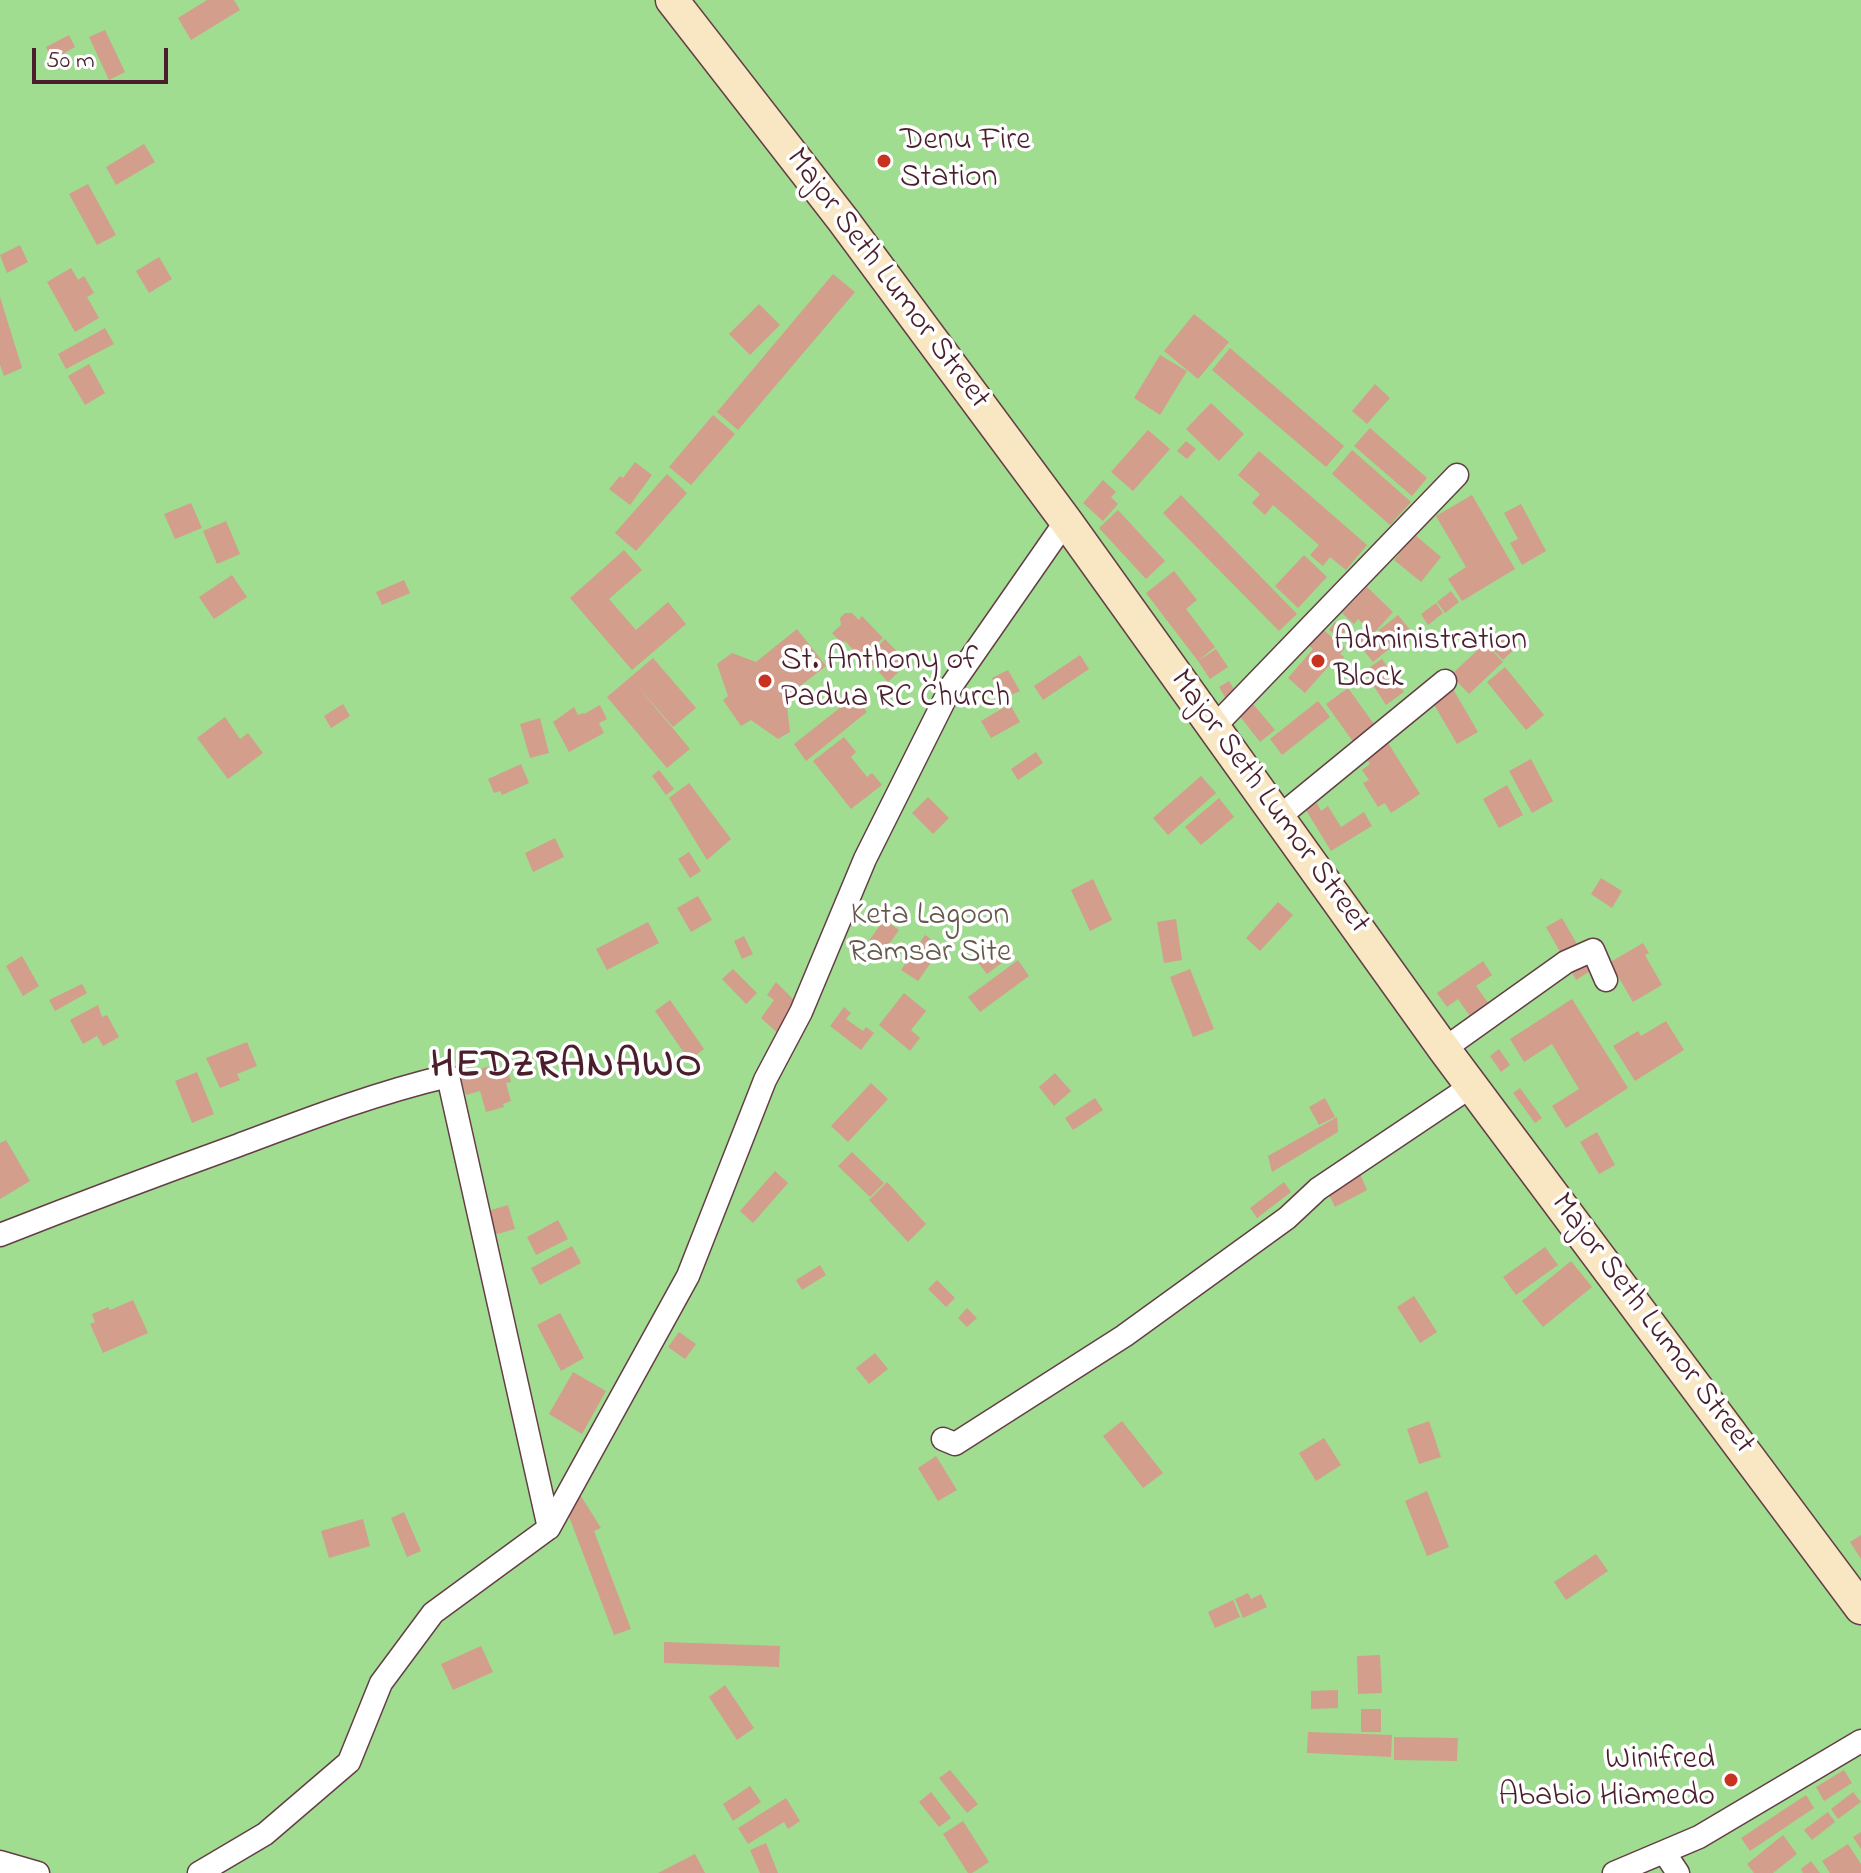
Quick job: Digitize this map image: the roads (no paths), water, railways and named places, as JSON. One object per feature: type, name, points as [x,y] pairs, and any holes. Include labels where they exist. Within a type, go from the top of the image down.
[{"type":"main road","name":"Major Seth Lumor Street","points":[[672,0],[843,220],[1066,521],[1444,1049],[1861,1608]]},
{"type":"street","points":[[1214,727],[1457,475]]},
{"type":"street","points":[[199,1873],[265,1834],[349,1762],[381,1683],[433,1613],[549,1528],[688,1276],[765,1080],[801,1012],[865,859],[952,685],[1066,521]]},
{"type":"street","points":[[1279,817],[1445,681]]},
{"type":"street","points":[[1444,1049],[1566,962],[1593,950],[1606,980]]},
{"type":"street","points":[[0,1235],[304,1121],[397,1088],[448,1076],[549,1528]]},
{"type":"street","points":[[943,1439],[955,1444],[1124,1336],[1287,1218],[1318,1189],[1473,1085]]},
{"type":"street","points":[[1614,1873],[1699,1837],[1861,1741]]},
{"type":"street","points":[[1664,1852],[1678,1873]]},
{"type":"street","points":[[0,1862],[38,1873]]},
{"type":"place","name":"Denu Fire Station","points":[[884,161]]},
{"type":"place","name":"Administration Block","points":[[1318,661]]},
{"type":"place","name":"St. Anthony of Padua RC Church","points":[[765,681]]},
{"type":"place","name":"Winifred Ababio Hiamedo","points":[[1731,1780]]},
{"type":"district","name":"HEDZRANAWO","points":[[567,1068]]},
{"type":"park label","name":"Keta Lagoon Ramsar Site","points":[[930,936]]}]
